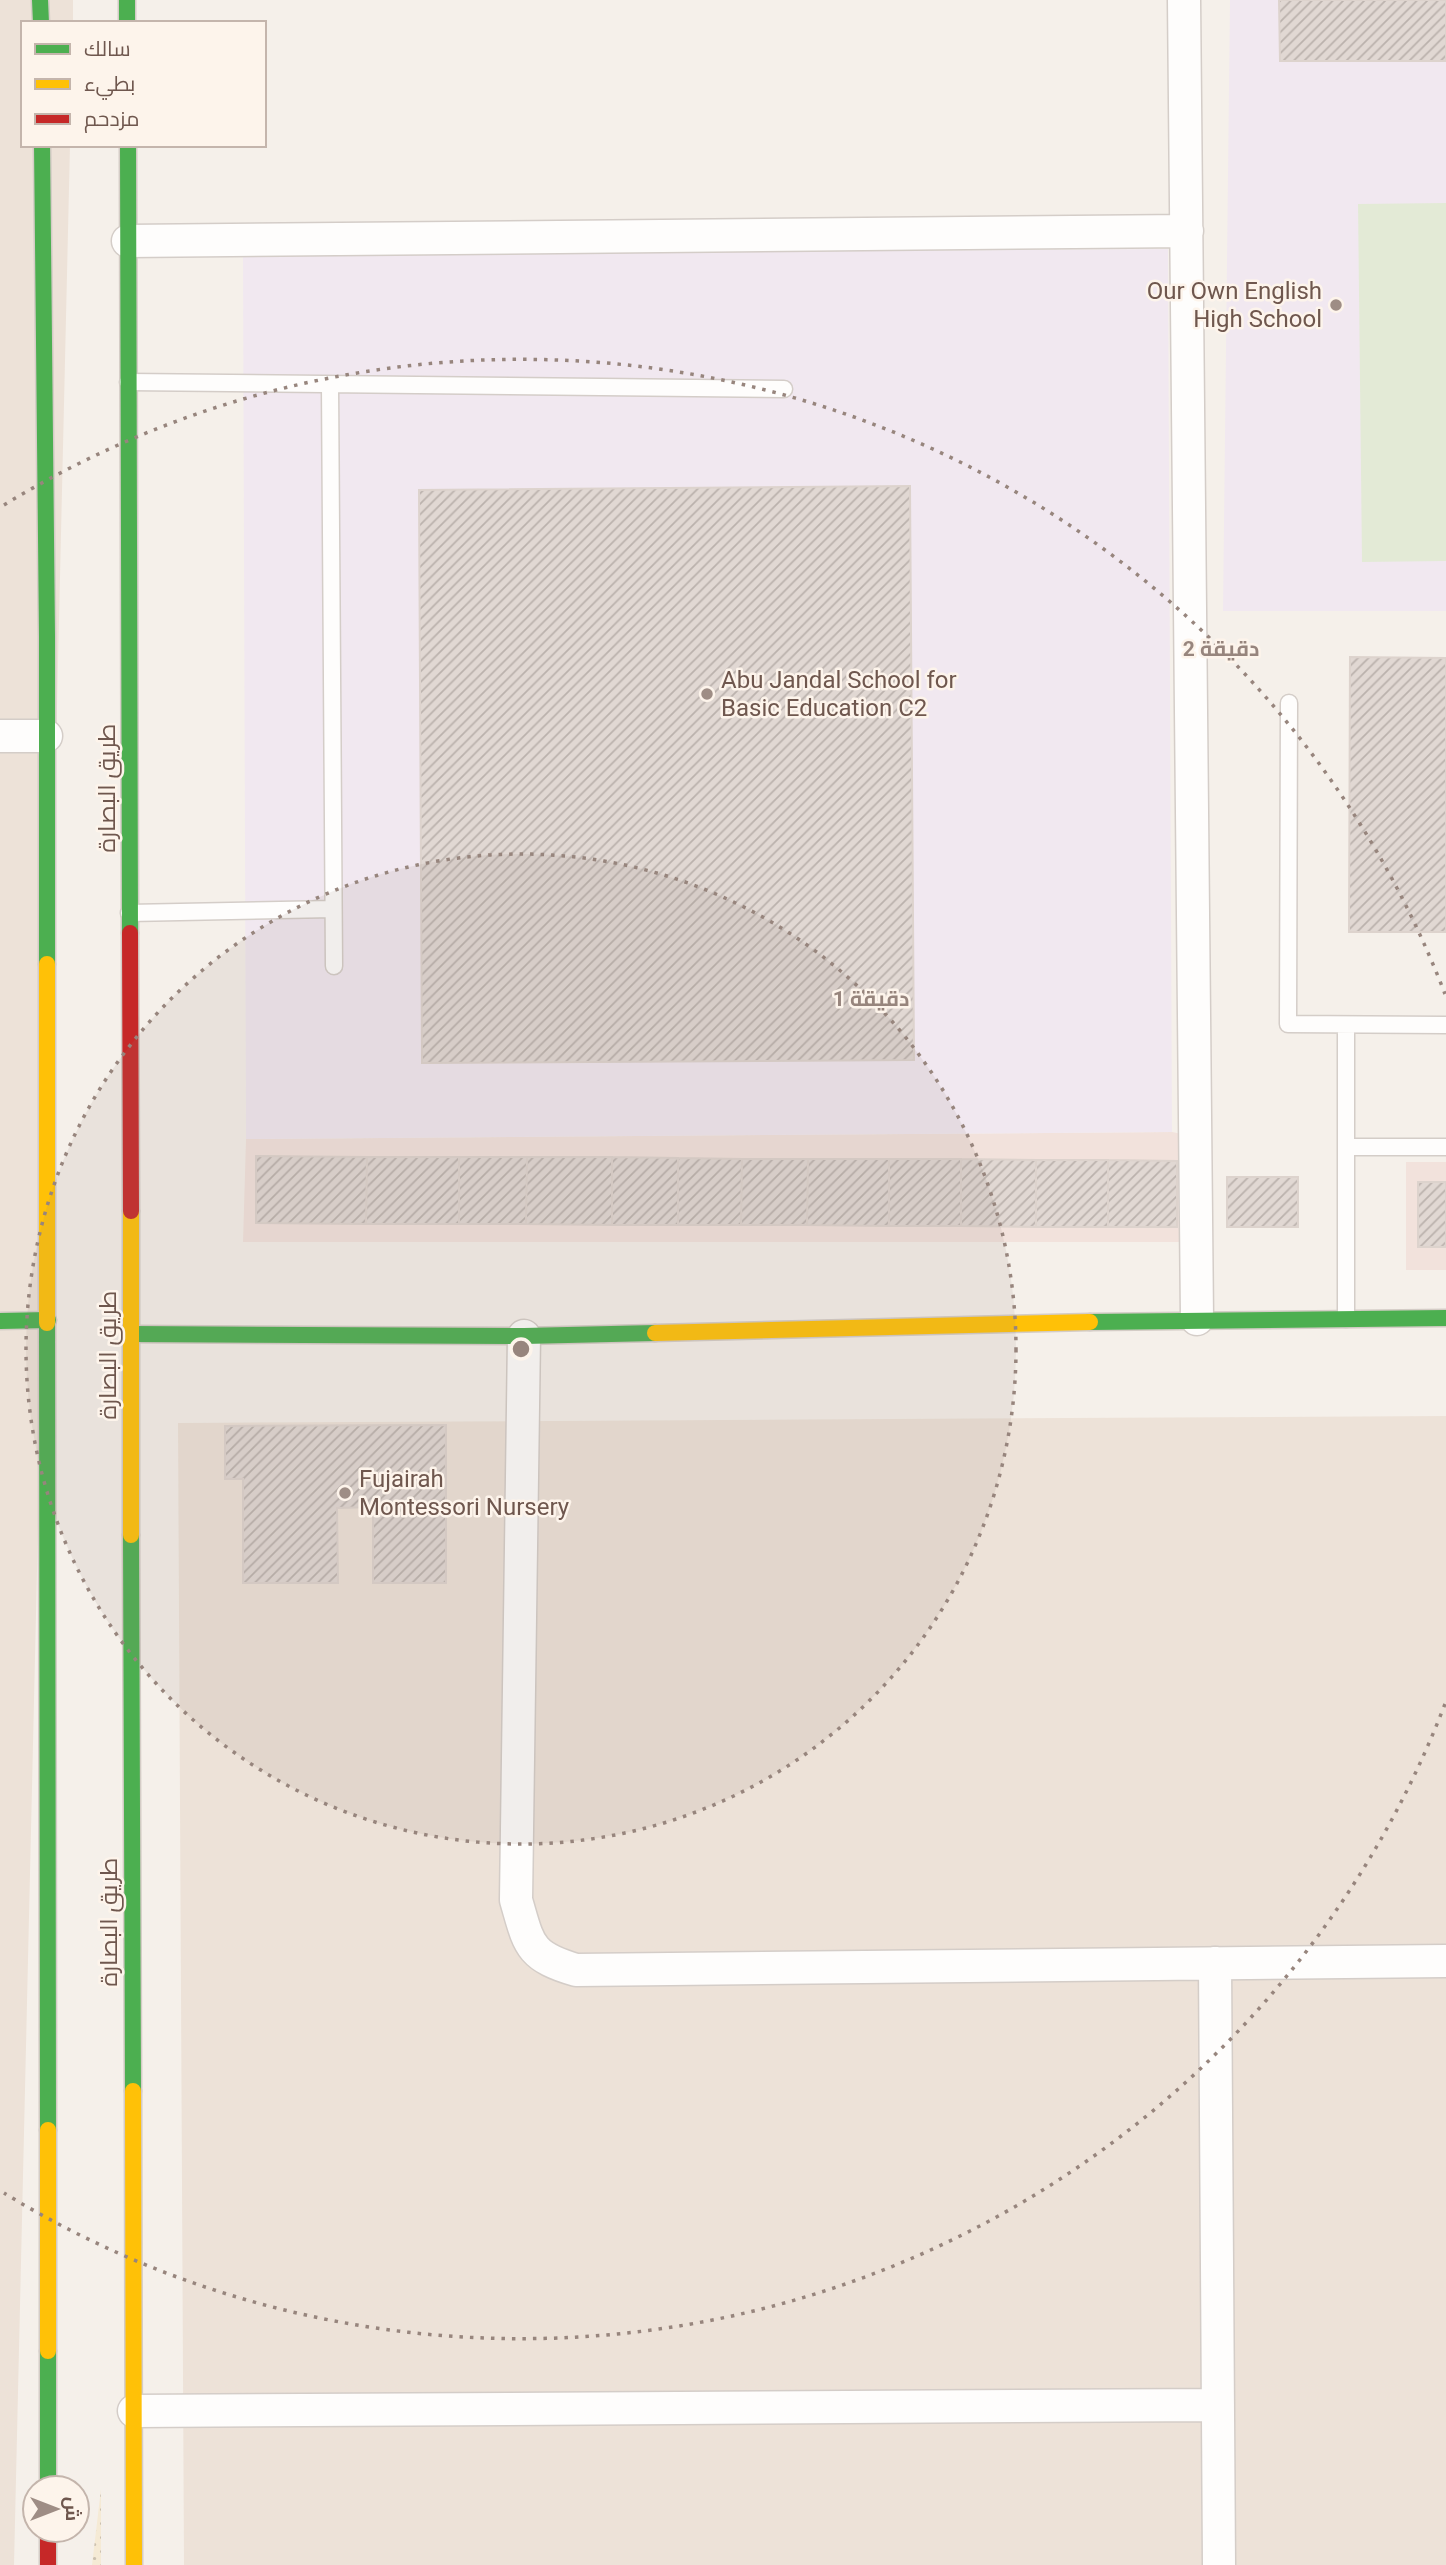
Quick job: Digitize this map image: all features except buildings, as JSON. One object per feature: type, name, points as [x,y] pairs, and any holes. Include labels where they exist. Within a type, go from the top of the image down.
[{"type":"street","points":[[40,0],[41,21]]},
{"type":"street","points":[[127,0],[127,21]]},
{"type":"street","points":[[1184,0],[1197,1318]]},
{"type":"street","points":[[42,147],[47,623],[48,2474]]},
{"type":"street","name":"طريق البصارة","points":[[128,147],[134,2565]]},
{"type":"street","points":[[128,241],[1187,230]]},
{"type":"street","points":[[0,736],[46,736]]},
{"type":"street","points":[[131,1334],[524,1336],[1197,1318],[1446,1318]]},
{"type":"street","points":[[0,1321],[48,1320]]},
{"type":"street","points":[[524,1336],[516,1900],[529,1944],[552,1963],[576,1969],[1446,1961]]},
{"type":"street","points":[[1215,1963],[1219,2565]]},
{"type":"street","points":[[134,2412],[1218,2404]]},
{"type":"street","points":[[48,2544],[48,2565]]},
{"type":"lane","points":[[128,382],[784,389]]},
{"type":"lane","points":[[330,385],[334,967]]},
{"type":"lane","points":[[1289,703],[1288,1024],[1446,1025]]},
{"type":"lane","points":[[130,913],[333,909]]},
{"type":"lane","points":[[1346,1024],[1346,1318]]},
{"type":"lane","points":[[1346,1147],[1446,1147]]},
{"type":"shaded area","points":[[0,0],[73,0],[73,21],[21,21],[21,147],[70,147],[14,2565],[0,2565]]},
{"type":"shaded area","name":"Our Own English High School","points":[[1230,0],[1446,0],[1446,611],[1223,611]]},
{"type":"shaded area","name":"Abu Jandal School for Basic Education C2","points":[[1168,249],[1172,1132],[246,1139],[243,255]]},
{"type":"shaded area","points":[[1172,1132],[1192,1136],[1192,1242],[243,1242],[246,1139]]},
{"type":"shaded area","points":[[1406,1162],[1446,1162],[1446,1270],[1406,1270]]},
{"type":"shaded area","points":[[1446,1416],[1446,2565],[184,2565],[178,1423]]},
{"type":"sand","points":[[101,2489],[101,2565],[92,2565]]},
{"type":"green space","points":[[1446,203],[1446,561],[1362,562],[1358,204]]},
{"type":"traffic: fast","points":[[40,0],[41,21]]},
{"type":"traffic: fast","points":[[127,0],[127,21]]},
{"type":"traffic: fast","points":[[42,147],[47,964]]},
{"type":"traffic: fast","points":[[128,147],[130,933]]},
{"type":"traffic: fast","points":[[1090,1322],[1446,1318]]},
{"type":"traffic: fast","points":[[0,1321],[48,1320]]},
{"type":"traffic: fast","points":[[47,1323],[48,2130]]},
{"type":"traffic: fast","points":[[131,1334],[524,1336],[655,1333]]},
{"type":"traffic: fast","points":[[131,1535],[133,2091]]},
{"type":"traffic: fast","points":[[48,2351],[48,2474]]},
{"type":"traffic: slow","points":[[47,964],[47,1323]]},
{"type":"traffic: slow","points":[[131,1211],[131,1535]]},
{"type":"traffic: slow","points":[[655,1333],[1090,1322]]},
{"type":"traffic: slow","points":[[133,2091],[134,2565]]},
{"type":"traffic: slow","points":[[48,2130],[48,2351]]},
{"type":"traffic: jam","points":[[130,933],[131,1211]]},
{"type":"traffic: jam","points":[[48,2544],[48,2565]]},
{"type":"place","name":"Our Own English High School","points":[[1336,305]]},
{"type":"place","name":"Abu Jandal School for Basic Education C2","points":[[707,694]]},
{"type":"place","name":"Fujairah Montessori Nursery","points":[[345,1493]]}]
